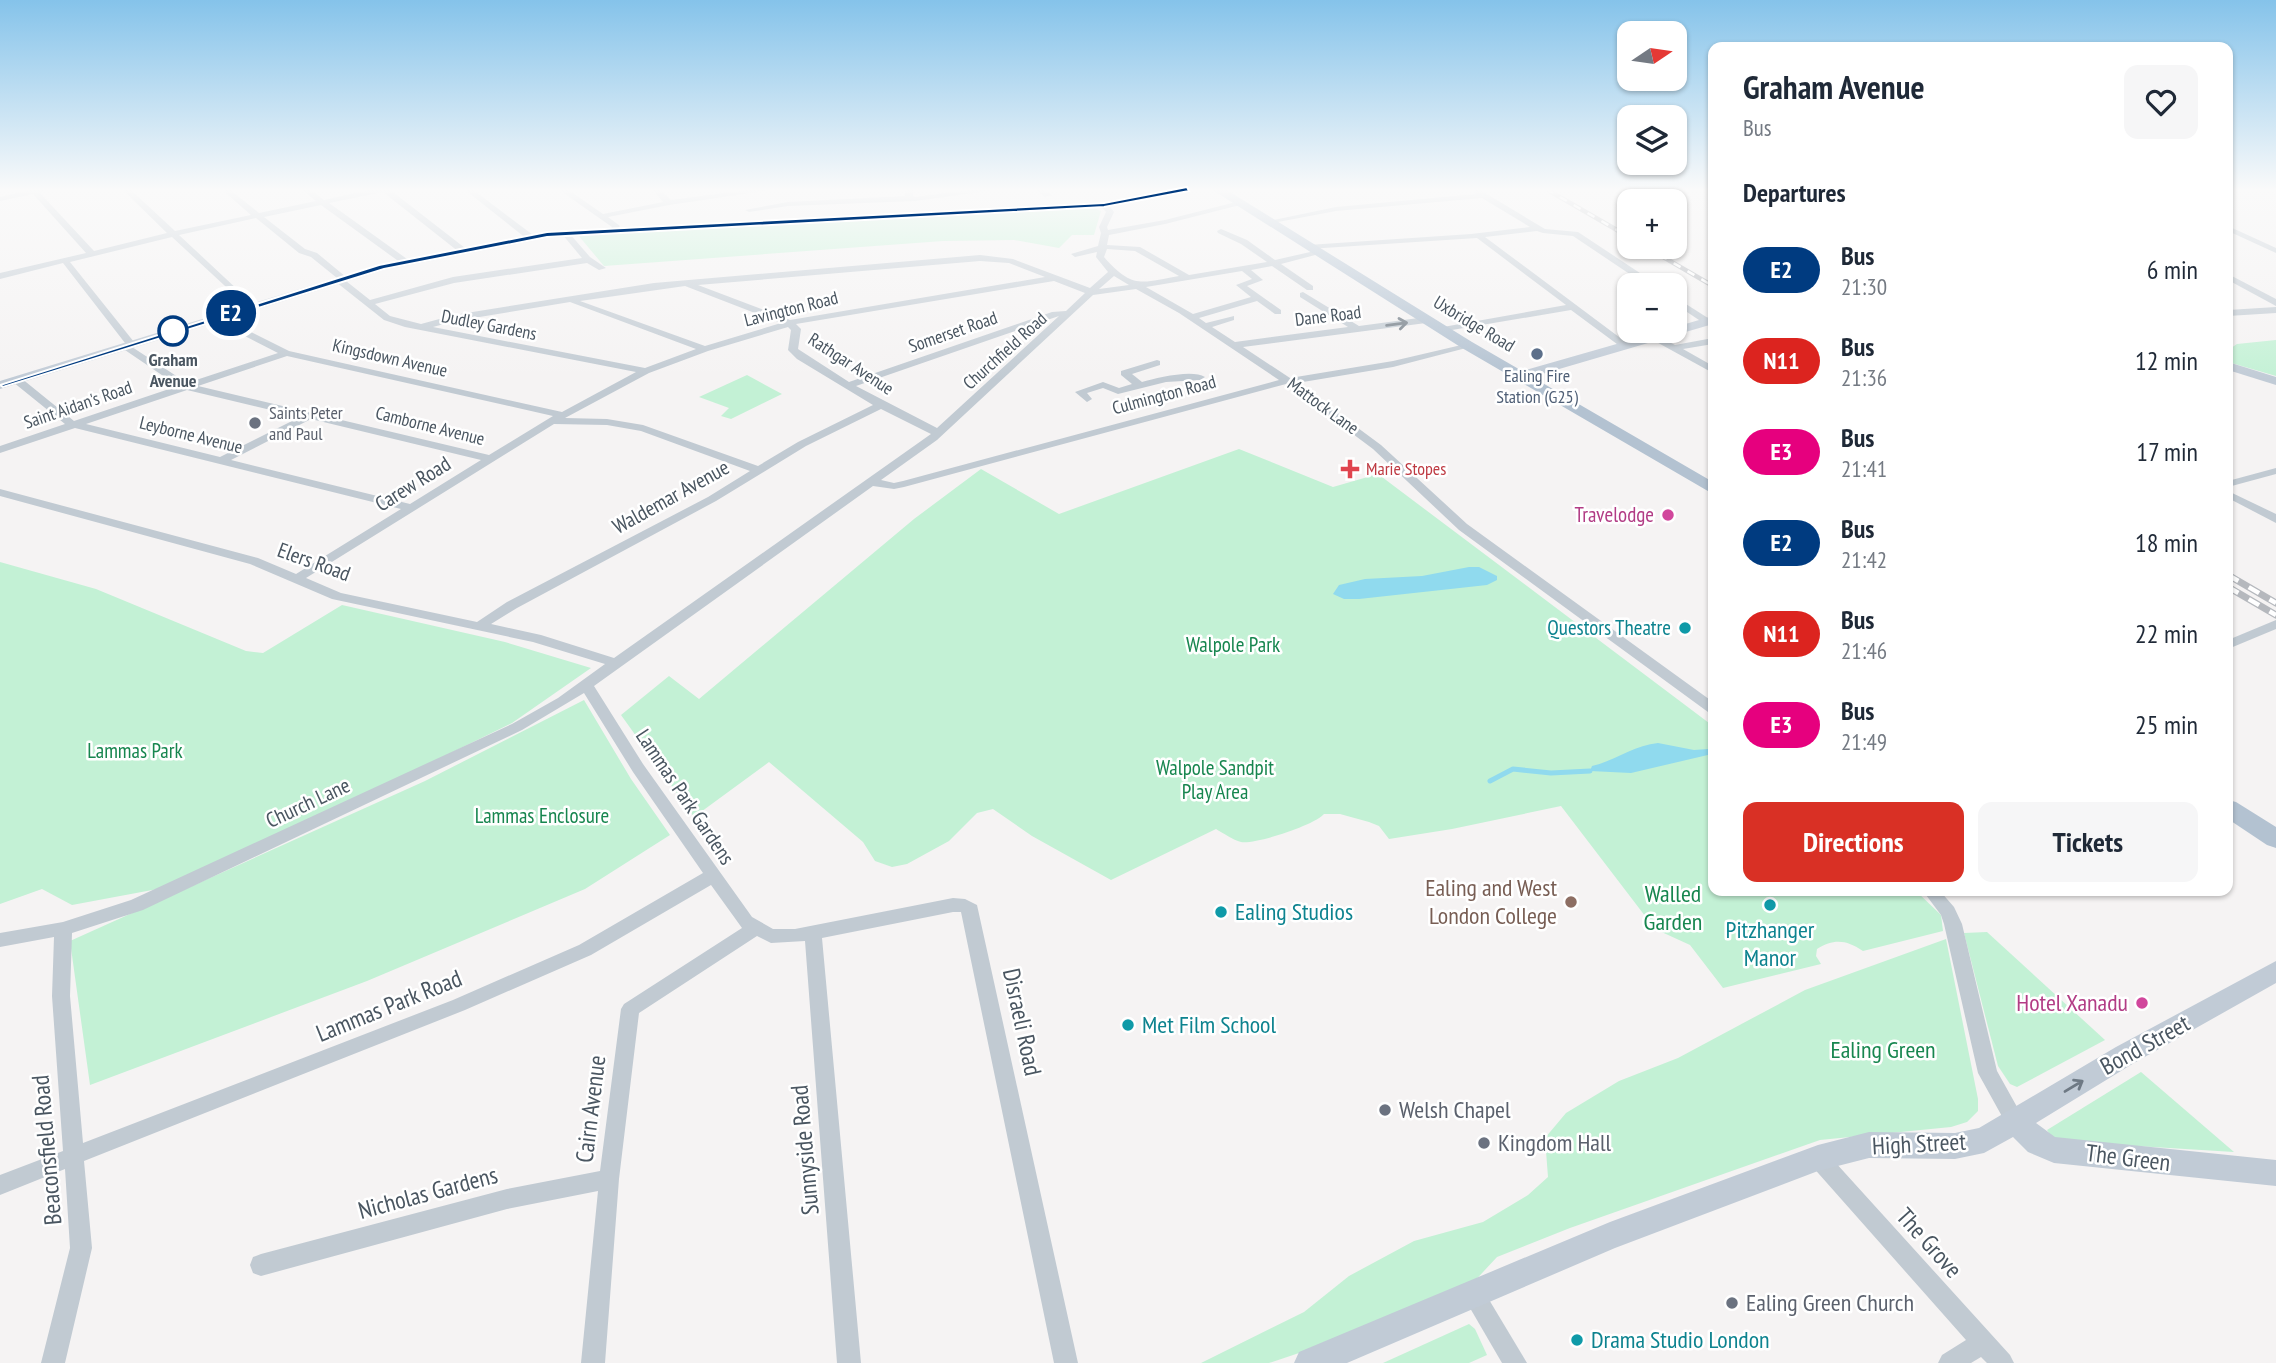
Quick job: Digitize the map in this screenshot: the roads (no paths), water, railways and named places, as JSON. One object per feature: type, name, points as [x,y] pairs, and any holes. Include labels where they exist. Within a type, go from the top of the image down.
[{"type":"main road","points":[[0,384],[341,279],[404,261],[448,253]]},
{"type":"main road","name":"Uxbridge Road","points":[[1316,253],[1467,345],[1708,486]]},
{"type":"main road","points":[[1687,328],[1708,322]]},
{"type":"main road","points":[[1520,376],[1632,343]]},
{"type":"main road","points":[[2233,368],[2276,381]]},
{"type":"main road","points":[[2233,811],[2276,839]]},
{"type":"main road","name":"Bond Street","points":[[2016,1123],[2125,1055],[2276,971]]},
{"type":"main road","name":"High Street","points":[[1818,1158],[1869,1145],[1955,1146],[1984,1140],[2016,1123]]},
{"type":"main road","name":"The Green","points":[[2016,1123],[2038,1143],[2054,1150],[2262,1173]]},
{"type":"main road","points":[[1311,1363],[1610,1237],[1818,1158]]},
{"type":"street","points":[[0,276],[103,253]]},
{"type":"street","points":[[193,253],[251,307]]},
{"type":"street","name":"Dudley Gardens","points":[[306,253],[387,318],[646,371]]},
{"type":"street","points":[[392,253],[404,261]]},
{"type":"street","points":[[582,253],[595,266],[602,268]]},
{"type":"street","points":[[1070,253],[1095,262],[1102,261],[1101,253]]},
{"type":"street","points":[[1075,254],[1081,253]]},
{"type":"street","points":[[1143,253],[1187,277]]},
{"type":"street","points":[[1259,253],[1356,328]]},
{"type":"street","points":[[422,327],[454,318],[688,283],[989,258],[1010,261],[1094,293],[1273,263],[1304,253]]},
{"type":"street","points":[[1500,253],[1624,345]]},
{"type":"street","points":[[1603,253],[1634,273]]},
{"type":"street","points":[[370,303],[453,280],[589,260]]},
{"type":"street","name":"Mattock Lane","points":[[1102,261],[1113,272],[1191,317],[1312,397],[1377,447],[1463,527],[1708,705]]},
{"type":"street","points":[[66,262],[128,345]]},
{"type":"street","points":[[1244,268],[1259,280],[1240,285],[1278,312]]},
{"type":"street","name":"Churchfield Road","points":[[938,433],[1094,293],[1095,288],[1113,272]]},
{"type":"street","name":"Lavington Road","points":[[557,418],[646,371],[789,323],[1053,278]]},
{"type":"street","points":[[2233,280],[2276,303]]},
{"type":"street","name":"Rathgar Avenue","points":[[688,283],[692,288],[789,323],[796,329],[793,350],[847,386],[938,433]]},
{"type":"street","points":[[1191,317],[1258,298]]},
{"type":"street","points":[[571,299],[705,349]]},
{"type":"street","points":[[1443,330],[1570,307]]},
{"type":"street","points":[[1687,307],[1708,320]]},
{"type":"street","points":[[2233,313],[2276,310]]},
{"type":"street","name":"Somerset Road","points":[[847,386],[1055,314],[1071,313]]},
{"type":"street","name":"Kingsdown Avenue","points":[[217,318],[286,352],[557,418],[643,428],[759,470]]},
{"type":"street","points":[[1204,326],[1231,318]]},
{"type":"street","name":"Dane Road","points":[[1234,345],[1426,320]]},
{"type":"street","points":[[1675,348],[1708,342]]},
{"type":"street","points":[[1665,343],[1708,367]]},
{"type":"street","name":"Camborne Avenue","points":[[128,345],[188,387],[491,459]]},
{"type":"street","name":"Culmington Road","points":[[872,482],[894,486],[904,484],[1217,390],[1393,364],[1467,345]]},
{"type":"street","name":"Saint Aidan's Road","points":[[0,450],[286,352]]},
{"type":"street","points":[[1140,386],[1125,373],[1157,363]]},
{"type":"street","points":[[1087,399],[1081,394],[1084,389],[1103,385],[1116,391],[1197,374],[1217,390]]},
{"type":"street","name":"Leyborne Avenue","points":[[17,380],[75,425],[411,508]]},
{"type":"street","name":"Waldemar Avenue","points":[[481,625],[512,605],[712,499],[802,444],[881,405]]},
{"type":"street","points":[[223,460],[311,415]]},
{"type":"street","name":"Carew Road","points":[[295,580],[557,418]]},
{"type":"street","points":[[615,663],[938,433]]},
{"type":"street","points":[[2233,483],[2276,471]]},
{"type":"street","name":"Elers Road","points":[[0,492],[254,561],[337,596],[481,625],[557,644],[615,663]]},
{"type":"street","points":[[2233,497],[2276,520]]},
{"type":"street","points":[[2233,643],[2275,625]]},
{"type":"street","name":"Church Lane","points":[[0,940],[63,929],[137,905],[517,727],[586,685],[615,663]]},
{"type":"street","name":"Lammas Park Gardens","points":[[586,685],[712,876],[746,922],[755,929]]},
{"type":"street","name":"Lammas Park Road","points":[[0,1185],[73,1154],[460,1005],[585,950],[712,876]]},
{"type":"street","points":[[1935,896],[1948,912],[1953,924],[1987,1073],[2016,1123]]},
{"type":"street","name":"Disraeli Road","points":[[755,929],[771,936],[813,934],[953,905],[965,906],[971,910],[1066,1363]]},
{"type":"street","name":"Beaconsfield Road","points":[[53,1363],[81,1248],[61,996],[63,929]]},
{"type":"street","name":"Cairn Avenue","points":[[593,1363],[609,1179],[630,1009],[755,929]]},
{"type":"street","name":"Sunnyside Road","points":[[813,934],[849,1363]]},
{"type":"street","name":"The Grove","points":[[1818,1158],[2002,1363]]},
{"type":"street","name":"Nicholas Gardens","points":[[261,1265],[507,1199],[609,1179]]},
{"type":"street","points":[[1474,1296],[1515,1363]]},
{"type":"street","points":[[1950,1363],[1983,1343]]},
{"type":"water","points":[[1479,567],[1497,576],[1497,580],[1487,585],[1359,599],[1344,599],[1333,594],[1339,585],[1365,579],[1422,576]]},
{"type":"water","points":[[1658,743],[1694,750],[1708,749],[1708,755],[1631,773],[1590,771],[1592,766]]},
{"type":"waterway","points":[[1490,781],[1513,769],[1551,773],[1590,771]]},
{"type":"railway","points":[[1667,259],[1708,283]]},
{"type":"railway","points":[[2233,578],[2276,603]]},
{"type":"railway","points":[[2233,590],[2276,615]]},
{"type":"place","name":"Graham Avenue","points":[[173,331]]},
{"type":"place","name":"Ealing Fire Station (G25)","points":[[1537,354]]},
{"type":"place","name":"Saints Peter and Paul","points":[[255,423]]},
{"type":"place","name":"Marie Stopes","points":[[1350,469]]},
{"type":"place","name":"Travelodge","points":[[1668,515]]},
{"type":"place","name":"Questors Theatre","points":[[1685,628]]},
{"type":"place","name":"Ealing and West London College","points":[[1571,902]]},
{"type":"place","name":"Pitzhanger Manor","points":[[1770,905]]},
{"type":"place","name":"Ealing Studios","points":[[1221,912]]},
{"type":"place","name":"Hotel Xanadu","points":[[2142,1003]]},
{"type":"place","name":"Met Film School","points":[[1128,1025]]},
{"type":"place","name":"Welsh Chapel","points":[[1385,1110]]},
{"type":"place","name":"Kingdom Hall","points":[[1484,1143]]},
{"type":"place","name":"Ealing Green Church","points":[[1732,1303]]},
{"type":"place","name":"Drama Studio London","points":[[1577,1340]]},
{"type":"park label","name":"Walpole Park","points":[[1233,645]]},
{"type":"park label","name":"Lammas Park","points":[[135,751]]},
{"type":"park label","name":"Walpole Sandpit Play Area","points":[[1215,780]]},
{"type":"park label","name":"Lammas Enclosure","points":[[542,816]]},
{"type":"park label","name":"Walled Garden","points":[[1673,908]]},
{"type":"park label","name":"Ealing Green","points":[[1883,1050]]}]
